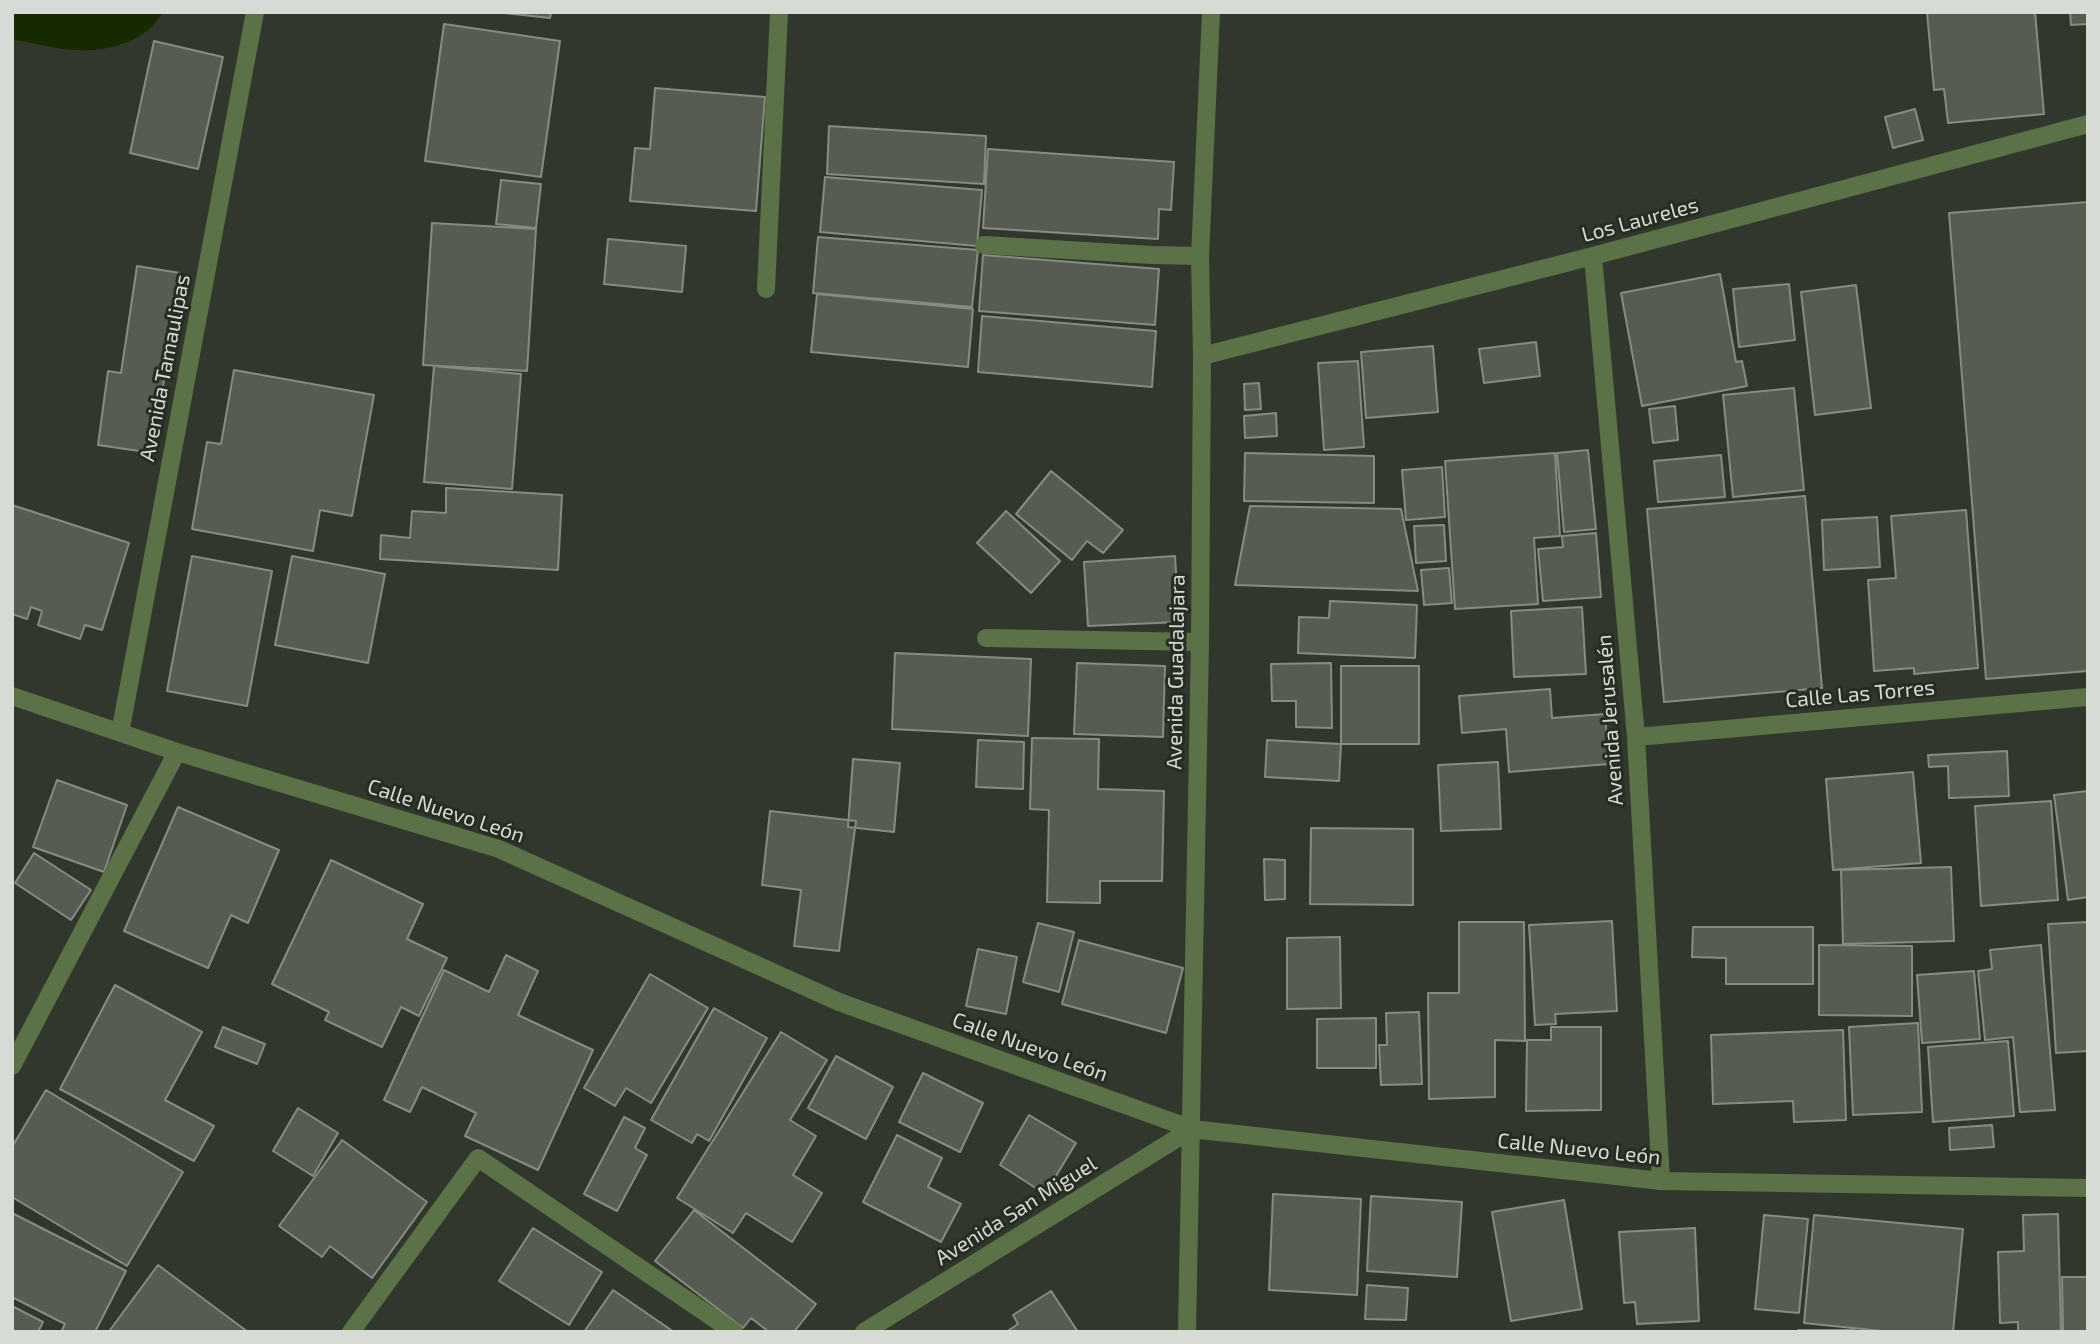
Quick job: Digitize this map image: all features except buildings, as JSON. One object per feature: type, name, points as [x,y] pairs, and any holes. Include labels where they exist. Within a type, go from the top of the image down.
[{"type":"street","name":"Avenida Tamaulipas","points":[[120,733],[255,12]]},
{"type":"street","points":[[765,289],[779,12]]},
{"type":"street","name":"Avenida Guadalajara","points":[[1187,1332],[1200,642],[1200,256],[1211,12]]},
{"type":"street","name":"Los Laureles","points":[[1202,356],[1593,256],[2088,124]]},
{"type":"street","points":[[984,245],[1152,256],[1200,256]]},
{"type":"street","name":"Avenida Jerusalén","points":[[1593,256],[1636,737],[1661,1181]]},
{"type":"street","points":[[986,638],[1200,642]]},
{"type":"street","name":"Calle Nuevo León","points":[[12,695],[177,752],[499,849],[839,1002],[1192,1129],[1661,1181],[2088,1188]]},
{"type":"street","name":"Calle Las Torres","points":[[1636,737],[2088,696]]},
{"type":"street","points":[[12,1066],[177,752]]},
{"type":"street","name":"Avenida San Miguel","points":[[864,1332],[1192,1129]]},
{"type":"street","points":[[351,1332],[478,1158],[734,1332]]},
{"type":"shaded area","points":[[12,12],[163,12],[147,30],[126,43],[102,49],[77,50],[12,39]]}]
